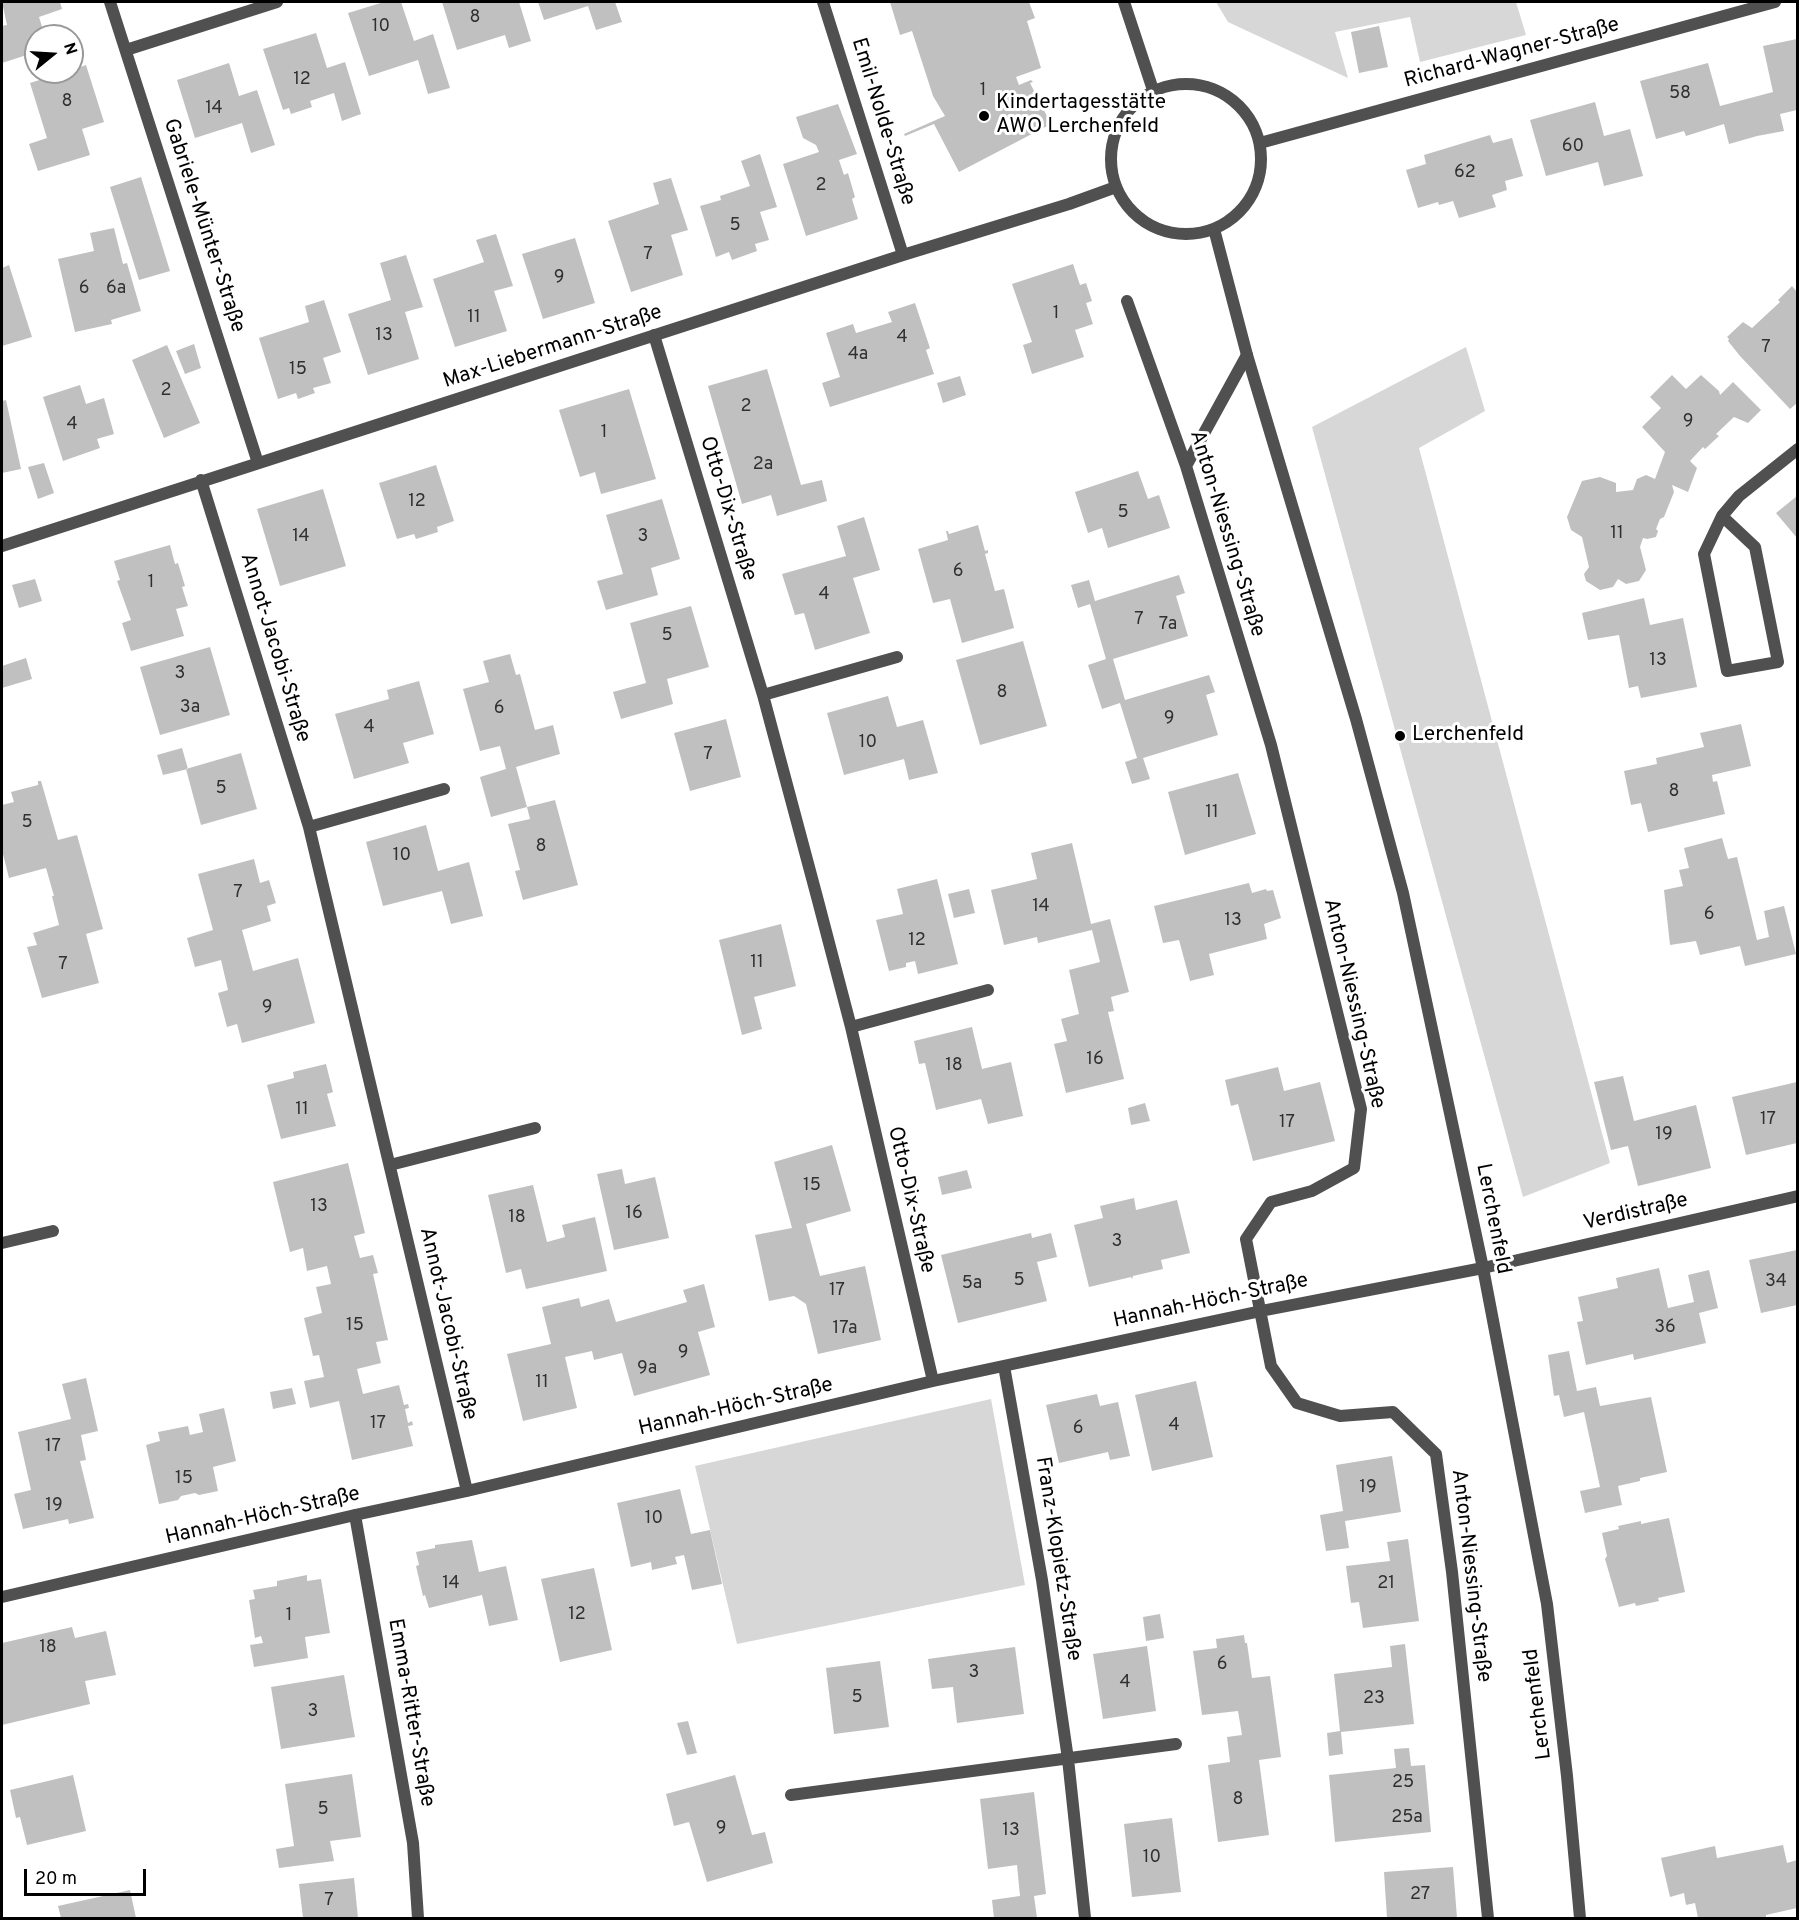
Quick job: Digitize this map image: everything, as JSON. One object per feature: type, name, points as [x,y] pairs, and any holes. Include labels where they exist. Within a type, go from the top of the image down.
[{"type":"street","name":"Gabriele-Münter-Straße","points":[[110,2],[258,463]]},
{"type":"street","points":[[126,50],[277,2]]},
{"type":"street","name":"Emil-Nolde-Straße","points":[[823,2],[903,255]]},
{"type":"street","points":[[1124,2],[1153,90]]},
{"type":"street","name":"Richard-Wagner-Straße","points":[[1260,143],[1775,2]]},
{"type":"street","points":[[1179,83],[1206,86],[1231,98],[1250,118],[1260,143],[1260,170],[1252,195],[1236,215],[1214,229],[1190,234],[1167,232],[1145,222],[1128,207],[1116,187],[1110,159],[1115,131],[1130,107],[1153,90],[1179,83]]},
{"type":"street","name":"Max-Liebermann-Straße","points":[[2,546],[1116,187]]},
{"type":"street","name":"Lerchenfeld","points":[[1214,229],[1247,355],[1356,719],[1404,892],[1483,1268],[1547,1604],[1567,1776],[1580,1918]]},
{"type":"street","name":"Anton-Niessing-Straße","points":[[1127,300],[1186,466],[1270,745],[1361,1109],[1354,1168],[1312,1191],[1271,1202],[1246,1239],[1271,1366],[1297,1403],[1340,1416],[1393,1412],[1436,1454],[1452,1572],[1488,1918]]},
{"type":"street","name":"Otto-Dix-Straße","points":[[654,335],[763,694],[850,1028],[933,1381]]},
{"type":"street","points":[[1186,466],[1247,355]]},
{"type":"street","points":[[1722,516],[1755,547],[1778,662],[1727,671],[1704,554],[1722,516],[1739,496],[1797,449]]},
{"type":"street","name":"Annot-Jacobi-Straße","points":[[201,480],[309,827],[467,1491]]},
{"type":"street","points":[[763,694],[897,657]]},
{"type":"street","points":[[309,827],[444,789]]},
{"type":"street","points":[[850,1028],[988,990]]},
{"type":"street","points":[[390,1165],[535,1128]]},
{"type":"street","name":"Verdistraße","points":[[1483,1268],[1797,1196]]},
{"type":"street","points":[[2,1243],[53,1231]]},
{"type":"street","name":"Hannah-Höch-Straße","points":[[2,1597],[467,1491],[933,1381],[1261,1311],[1483,1268]]},
{"type":"street","name":"Franz-Klopietz-Straße","points":[[1004,1366],[1042,1580],[1068,1759],[1084,1918]]},
{"type":"street","name":"Emma-Ritter-Straße","points":[[355,1515],[413,1843],[417,1918]]},
{"type":"street","points":[[791,1795],[1176,1744]]},
{"type":"shaded area","points":[[1216,2],[1516,2],[1526,35],[1420,62],[1410,17],[1335,32],[1348,78],[1228,22]]},
{"type":"shaded area","points":[[1466,347],[1485,411],[1419,448],[1610,1163],[1523,1197],[1312,427]]},
{"type":"shaded area","points":[[991,1399],[1025,1585],[737,1644],[695,1466]]},
{"type":"building","points":[[2,2],[60,2],[62,9],[39,17],[41,24],[24,24],[24,56],[2,63],[2,26],[7,25]]},
{"type":"building","points":[[384,2],[401,2],[414,41],[433,34],[450,88],[428,94],[418,60],[369,76],[348,13]]},
{"type":"building","points":[[442,2],[519,2],[531,41],[509,48],[505,35],[457,50]]},
{"type":"building","points":[[538,2],[615,2],[622,22],[596,30],[588,6],[544,20]]},
{"type":"building","points":[[890,2],[1029,2],[1035,18],[1027,21],[1041,68],[1016,77],[1019,85],[1031,80],[1033,82],[1030,83],[1051,124],[959,172],[934,124],[905,136],[904,134],[945,116],[933,96],[912,31],[900,35]]},
{"type":"building","points":[[1379,26],[1388,67],[1359,73],[1351,32]]},
{"type":"building","points":[[316,33],[327,68],[345,62],[361,114],[342,121],[334,93],[310,101],[312,107],[291,114],[289,108],[283,110],[263,49]]},
{"type":"building","points":[[1797,39],[1797,110],[1780,114],[1784,131],[1729,144],[1724,124],[1686,136],[1684,131],[1656,139],[1640,81],[1708,63],[1720,106],[1773,92],[1763,46]]},
{"type":"building","points":[[229,63],[239,96],[257,90],[275,145],[251,153],[242,123],[195,138],[177,80]]},
{"type":"building","points":[[86,65],[104,122],[82,129],[90,155],[38,171],[29,144],[47,138],[30,84],[84,84],[84,66]]},
{"type":"building","points":[[1595,102],[1604,136],[1630,129],[1643,176],[1604,186],[1598,162],[1546,176],[1530,120]]},
{"type":"building","points":[[838,104],[857,154],[839,160],[844,175],[848,173],[858,219],[806,236],[783,164],[819,152],[816,145],[803,138],[796,117]]},
{"type":"building","points":[[1490,135],[1493,143],[1512,138],[1523,176],[1505,181],[1507,190],[1492,195],[1496,207],[1459,218],[1453,201],[1439,205],[1438,202],[1418,208],[1406,170],[1426,164],[1424,155]]},
{"type":"building","points":[[760,154],[777,207],[760,212],[769,240],[755,244],[757,251],[732,260],[729,252],[716,257],[700,206],[721,200],[720,196],[750,186],[741,161]]},
{"type":"building","points":[[141,177],[170,271],[139,280],[110,187]]},
{"type":"building","points":[[671,178],[688,230],[671,235],[683,275],[631,292],[608,221],[659,204],[653,183]]},
{"type":"building","points":[[114,228],[123,264],[127,263],[141,311],[111,320],[112,324],[75,332],[58,259],[94,251],[90,233]]},
{"type":"building","points":[[496,234],[513,286],[494,291],[507,331],[455,347],[433,279],[484,262],[476,240]]},
{"type":"building","points":[[575,238],[595,303],[543,319],[522,254]]},
{"type":"building","points":[[406,255],[423,307],[405,312],[419,359],[368,375],[348,314],[391,300],[380,263]]},
{"type":"building","points":[[1073,264],[1080,285],[1086,283],[1092,301],[1086,303],[1093,324],[1075,330],[1084,357],[1032,374],[1023,345],[1032,342],[1012,284]]},
{"type":"building","points":[[9,265],[32,337],[2,346],[2,268]]},
{"type":"building","points":[[1792,286],[1797,292],[1797,403],[1790,409],[1740,356],[1727,337],[1743,322],[1752,328],[1780,302],[1778,300]]},
{"type":"building","points":[[324,300],[341,352],[323,358],[331,383],[313,388],[315,393],[298,399],[296,393],[278,399],[259,338],[309,322],[305,306]]},
{"type":"building","points":[[915,303],[930,348],[926,350],[934,374],[830,407],[822,383],[840,377],[826,333],[853,324],[856,333],[892,322],[888,312]]},
{"type":"building","points":[[194,344],[201,368],[185,374],[176,351]]},
{"type":"building","points":[[167,345],[200,423],[164,438],[132,360]]},
{"type":"building","points":[[767,369],[801,485],[822,480],[827,501],[777,516],[771,495],[742,504],[708,386]]},
{"type":"building","points":[[1672,375],[1686,389],[1701,375],[1719,391],[1720,395],[1733,382],[1761,410],[1748,423],[1734,417],[1716,434],[1719,436],[1705,449],[1703,447],[1690,461],[1697,468],[1688,492],[1672,485],[1674,492],[1664,517],[1660,519],[1656,529],[1658,531],[1656,537],[1643,538],[1640,547],[1646,570],[1639,581],[1626,584],[1618,579],[1613,587],[1600,590],[1586,581],[1584,574],[1589,567],[1582,537],[1571,530],[1567,517],[1582,481],[1600,477],[1616,483],[1616,492],[1633,490],[1637,479],[1646,475],[1655,479],[1665,452],[1642,427],[1661,408],[1650,397]]},
{"type":"building","points":[[960,376],[966,395],[943,403],[937,383]]},
{"type":"building","points":[[80,385],[86,404],[104,398],[114,434],[97,439],[100,448],[63,461],[43,397]]},
{"type":"building","points":[[629,389],[656,479],[601,494],[595,472],[580,477],[559,410]]},
{"type":"building","points":[[6,400],[21,469],[2,473],[2,401]]},
{"type":"building","points":[[44,463],[54,493],[38,499],[28,467]]},
{"type":"building","points":[[436,465],[454,521],[437,527],[438,532],[416,539],[414,534],[397,539],[379,483]]},
{"type":"building","points":[[1138,471],[1148,499],[1159,495],[1170,528],[1108,548],[1102,528],[1088,533],[1075,492]]},
{"type":"building","points":[[323,489],[346,566],[280,586],[257,509]]},
{"type":"building","points":[[1797,496],[1797,538],[1776,513]]},
{"type":"building","points":[[662,499],[680,559],[651,568],[658,595],[606,610],[597,581],[623,574],[606,515]]},
{"type":"building","points":[[864,517],[880,570],[853,578],[870,633],[815,650],[804,613],[795,615],[782,574],[846,556],[837,526]]},
{"type":"building","points":[[978,525],[985,551],[988,550],[985,554],[995,591],[1004,589],[1014,628],[962,643],[950,599],[933,603],[918,549],[948,540],[946,531],[949,534]]},
{"type":"building","points":[[170,545],[175,564],[178,563],[185,586],[182,587],[188,606],[176,609],[184,636],[131,651],[122,623],[131,620],[117,581],[120,580],[114,561]]},
{"type":"building","points":[[1179,575],[1185,593],[1176,596],[1188,636],[1113,659],[1125,700],[1209,675],[1215,692],[1206,695],[1218,735],[1143,758],[1150,779],[1132,784],[1125,762],[1137,758],[1120,703],[1102,709],[1088,665],[1106,659],[1090,604],[1078,608],[1071,585],[1089,580],[1095,601]]},
{"type":"building","points":[[35,579],[42,601],[19,608],[12,585]]},
{"type":"building","points":[[1644,598],[1650,625],[1683,618],[1697,687],[1641,698],[1638,686],[1629,688],[1619,635],[1588,640],[1582,613]]},
{"type":"building","points":[[691,606],[709,667],[667,679],[673,704],[621,719],[613,692],[646,683],[630,623]]},
{"type":"building","points":[[1023,641],[1047,726],[980,745],[956,660]]},
{"type":"building","points":[[210,647],[230,715],[160,735],[140,667]]},
{"type":"building","points":[[510,654],[516,675],[520,674],[535,730],[553,725],[560,754],[516,767],[527,807],[491,817],[480,777],[506,769],[500,746],[480,751],[463,689],[489,682],[483,661]]},
{"type":"building","points":[[26,658],[32,679],[2,688],[2,666]]},
{"type":"building","points":[[419,681],[434,734],[403,743],[409,763],[354,779],[335,714],[389,699],[387,690]]},
{"type":"building","points":[[888,696],[897,727],[923,720],[938,773],[909,780],[904,759],[844,775],[827,713]]},
{"type":"building","points":[[726,719],[741,777],[690,791],[674,733]]},
{"type":"building","points":[[1741,724],[1751,766],[1712,775],[1713,782],[1717,781],[1725,814],[1648,832],[1641,803],[1631,805],[1624,771],[1657,764],[1656,758],[1704,747],[1700,733]]},
{"type":"building","points":[[182,748],[188,769],[163,775],[157,755]]},
{"type":"building","points":[[241,753],[257,809],[201,825],[186,769]]},
{"type":"building","points":[[1238,773],[1256,834],[1185,855],[1168,792]]},
{"type":"building","points":[[38,781],[41,781],[58,840],[77,835],[103,929],[86,934],[99,983],[42,998],[27,947],[37,945],[33,933],[59,925],[52,896],[54,896],[46,868],[9,878],[2,850],[2,805],[14,802],[11,792],[38,785]]},
{"type":"building","points":[[555,800],[578,885],[523,900],[515,871],[520,870],[508,824],[530,819],[527,807]]},
{"type":"building","points":[[426,825],[438,871],[469,862],[483,916],[451,924],[442,891],[383,906],[366,842]]},
{"type":"building","points":[[1722,838],[1728,859],[1737,857],[1757,940],[1769,937],[1764,911],[1784,906],[1796,954],[1745,966],[1740,946],[1700,955],[1696,941],[1670,945],[1664,890],[1683,886],[1679,870],[1689,868],[1684,848]]},
{"type":"building","points":[[1072,843],[1091,924],[1110,919],[1129,992],[1111,997],[1114,1011],[1108,1012],[1124,1079],[1066,1093],[1054,1044],[1067,1041],[1061,1019],[1079,1014],[1069,970],[1100,962],[1092,930],[1038,943],[1037,937],[1004,945],[991,890],[1037,879],[1031,853]]},
{"type":"building","points":[[254,859],[260,883],[269,880],[276,903],[267,906],[271,921],[242,930],[253,971],[298,958],[315,1023],[242,1043],[237,1024],[227,1027],[218,993],[228,990],[221,960],[195,967],[187,938],[213,930],[198,874]]},
{"type":"building","points":[[937,879],[958,964],[918,974],[915,961],[906,963],[906,967],[889,971],[876,920],[903,914],[897,889]]},
{"type":"building","points":[[1249,883],[1252,893],[1266,889],[1267,891],[1273,890],[1281,918],[1264,924],[1267,939],[1209,954],[1214,975],[1190,981],[1179,940],[1163,943],[1154,906]]},
{"type":"building","points":[[969,889],[975,913],[954,918],[948,894]]},
{"type":"building","points":[[781,924],[796,986],[754,997],[762,1029],[742,1035],[719,940]]},
{"type":"building","points":[[972,1027],[982,1069],[1011,1062],[1023,1116],[988,1124],[981,1099],[936,1110],[925,1063],[919,1064],[914,1041]]},
{"type":"building","points":[[326,1064],[333,1092],[327,1094],[336,1126],[281,1139],[267,1085],[294,1078],[293,1072]]},
{"type":"building","points":[[1278,1067],[1284,1091],[1320,1082],[1335,1141],[1253,1161],[1238,1104],[1231,1106],[1225,1080]]},
{"type":"building","points":[[1623,1076],[1634,1121],[1696,1105],[1711,1168],[1638,1186],[1628,1146],[1611,1150],[1594,1082]]},
{"type":"building","points":[[1797,1082],[1797,1143],[1746,1155],[1732,1097]]},
{"type":"building","points":[[1145,1103],[1150,1121],[1131,1125],[1128,1108]]},
{"type":"building","points":[[832,1145],[851,1211],[806,1224],[820,1276],[865,1266],[881,1340],[818,1354],[806,1304],[794,1296],[769,1301],[755,1235],[792,1228],[774,1162]]},
{"type":"building","points":[[348,1163],[365,1233],[354,1236],[360,1258],[373,1255],[378,1273],[373,1274],[388,1340],[376,1342],[381,1363],[357,1369],[363,1394],[399,1385],[404,1405],[408,1404],[409,1408],[405,1409],[408,1423],[412,1421],[413,1425],[408,1426],[413,1446],[352,1460],[339,1401],[310,1408],[304,1381],[324,1377],[319,1355],[313,1356],[304,1318],[322,1313],[316,1287],[331,1284],[327,1266],[307,1271],[303,1248],[290,1252],[273,1182]]},
{"type":"building","points":[[622,1169],[625,1184],[655,1177],[669,1238],[614,1250],[597,1174]]},
{"type":"building","points":[[967,1170],[972,1188],[942,1195],[938,1177]]},
{"type":"building","points":[[533,1185],[547,1242],[565,1237],[562,1225],[595,1217],[607,1271],[526,1289],[521,1269],[506,1273],[488,1195]]},
{"type":"building","points":[[1134,1198],[1136,1210],[1177,1200],[1190,1253],[1161,1260],[1163,1269],[1133,1276],[1132,1279],[1131,1277],[1089,1287],[1074,1225],[1103,1218],[1100,1206]]},
{"type":"building","points":[[1031,1233],[1032,1238],[1051,1233],[1057,1257],[1037,1262],[1047,1301],[958,1323],[941,1255]]},
{"type":"building","points":[[1797,1250],[1797,1305],[1761,1313],[1749,1260]]},
{"type":"building","points":[[1659,1268],[1668,1308],[1694,1302],[1688,1275],[1709,1270],[1718,1308],[1699,1313],[1706,1343],[1634,1360],[1633,1354],[1586,1365],[1577,1322],[1583,1321],[1578,1297],[1618,1288],[1616,1278]]},
{"type":"building","points":[[704,1284],[715,1327],[698,1332],[710,1375],[634,1396],[622,1353],[594,1360],[592,1351],[565,1357],[577,1408],[523,1421],[507,1354],[551,1344],[542,1307],[579,1298],[581,1307],[609,1299],[616,1322],[687,1302],[683,1290]]},
{"type":"building","points":[[1569,1351],[1577,1391],[1596,1387],[1600,1406],[1651,1397],[1667,1472],[1618,1486],[1622,1505],[1585,1513],[1580,1491],[1600,1487],[1584,1412],[1564,1417],[1559,1395],[1554,1396],[1548,1355]]},
{"type":"building","points":[[86,1378],[98,1431],[81,1435],[86,1460],[80,1461],[94,1518],[69,1524],[68,1519],[23,1529],[14,1494],[31,1490],[18,1432],[71,1419],[62,1384]]},
{"type":"building","points":[[1196,1381],[1213,1457],[1152,1471],[1135,1395]]},
{"type":"building","points":[[292,1388],[296,1404],[273,1409],[270,1392]]},
{"type":"building","points":[[1097,1394],[1100,1406],[1118,1402],[1130,1456],[1110,1460],[1108,1452],[1059,1463],[1046,1405]]},
{"type":"building","points":[[224,1408],[236,1461],[213,1467],[218,1491],[181,1496],[178,1500],[159,1504],[146,1445],[160,1441],[158,1432],[188,1426],[190,1435],[203,1432],[199,1414]]},
{"type":"building","points":[[1392,1456],[1401,1512],[1345,1521],[1349,1548],[1326,1551],[1320,1515],[1343,1511],[1336,1465]]},
{"type":"building","points":[[680,1489],[691,1534],[710,1530],[722,1584],[692,1590],[684,1555],[675,1557],[677,1564],[652,1570],[651,1562],[631,1567],[617,1503]]},
{"type":"building","points":[[1669,1518],[1685,1592],[1658,1598],[1659,1601],[1619,1607],[1605,1559],[1607,1556],[1602,1533],[1619,1529],[1618,1526]]},
{"type":"building","points":[[1408,1539],[1419,1621],[1363,1628],[1359,1602],[1351,1603],[1346,1566],[1390,1561],[1387,1542]]},
{"type":"building","points":[[472,1540],[479,1572],[506,1566],[518,1620],[489,1626],[482,1595],[429,1608],[425,1595],[423,1596],[416,1566],[419,1565],[416,1552],[435,1548],[435,1545]]},
{"type":"building","points":[[594,1568],[612,1650],[560,1662],[541,1579]]},
{"type":"building","points":[[307,1575],[307,1581],[321,1579],[330,1633],[305,1637],[308,1658],[254,1667],[250,1645],[263,1643],[261,1636],[255,1638],[249,1600],[255,1599],[253,1590],[277,1586],[277,1581]]},
{"type":"building","points":[[1160,1614],[1164,1638],[1146,1641],[1143,1617]]},
{"type":"building","points":[[72,1627],[75,1638],[106,1631],[116,1675],[85,1681],[90,1704],[2,1725],[2,1643]]},
{"type":"building","points":[[1244,1635],[1252,1678],[1270,1676],[1281,1757],[1259,1760],[1269,1835],[1218,1842],[1208,1765],[1230,1762],[1227,1737],[1242,1735],[1238,1711],[1202,1715],[1193,1651],[1217,1648],[1216,1639]]},
{"type":"building","points":[[1405,1644],[1414,1724],[1341,1732],[1343,1754],[1329,1756],[1327,1733],[1340,1731],[1334,1674],[1392,1667],[1390,1646]]},
{"type":"building","points":[[1147,1646],[1156,1711],[1103,1719],[1093,1654]]},
{"type":"building","points":[[1015,1647],[1024,1714],[957,1723],[953,1687],[932,1689],[928,1659]]},
{"type":"building","points":[[880,1661],[889,1727],[834,1734],[826,1668]]},
{"type":"building","points":[[344,1675],[355,1737],[281,1749],[271,1687]]},
{"type":"building","points":[[688,1721],[697,1753],[687,1755],[677,1723]]},
{"type":"building","points":[[1409,1748],[1411,1766],[1425,1765],[1431,1832],[1335,1842],[1329,1775],[1396,1768],[1394,1749]]},
{"type":"building","points":[[352,1774],[361,1837],[330,1841],[334,1861],[279,1868],[276,1849],[294,1846],[285,1784]]},
{"type":"building","points":[[73,1775],[86,1831],[27,1845],[20,1817],[16,1818],[10,1790]]},
{"type":"building","points":[[735,1775],[752,1835],[765,1832],[773,1863],[707,1882],[689,1822],[674,1826],[666,1794]]},
{"type":"building","points":[[1034,1792],[1046,1894],[1034,1896],[1037,1918],[994,1918],[992,1900],[1020,1896],[1017,1865],[988,1869],[980,1799]]},
{"type":"building","points":[[1172,1818],[1181,1892],[1132,1897],[1124,1824]]},
{"type":"building","points":[[1783,1845],[1787,1863],[1797,1860],[1797,1908],[1766,1915],[1766,1918],[1698,1918],[1695,1903],[1686,1905],[1684,1893],[1670,1897],[1661,1858],[1715,1846],[1717,1858]]},
{"type":"building","points":[[1453,1867],[1457,1918],[1387,1918],[1384,1872]]},
{"type":"building","points":[[354,1878],[358,1918],[303,1918],[299,1884]]},
{"type":"building","points":[[130,1890],[136,1918],[61,1918],[58,1906]]},
{"type":"place","name":"Kindertagesstätte AWO Lerchenfeld","points":[[984,116]]},
{"type":"place","name":"Lerchenfeld","points":[[1400,736]]}]
